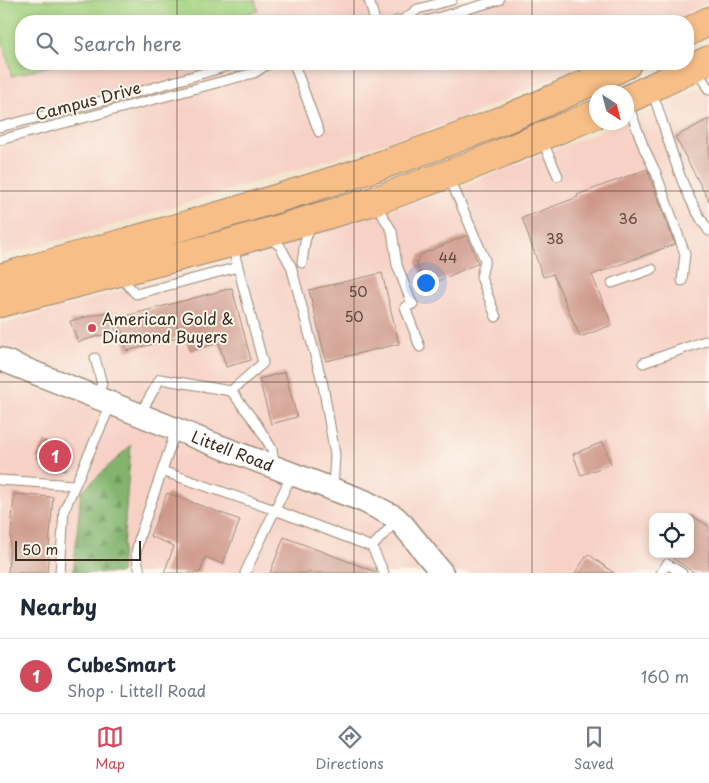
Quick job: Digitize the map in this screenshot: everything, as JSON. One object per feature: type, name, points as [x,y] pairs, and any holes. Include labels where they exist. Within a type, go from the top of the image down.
[{"type":"main road","points":[[694,29],[709,21]]},
{"type":"main road","points":[[0,278],[314,187],[426,150],[543,103],[614,70]]},
{"type":"main road","points":[[634,97],[688,70]]},
{"type":"main road","points":[[0,303],[115,272],[235,255],[264,234],[374,200],[448,174],[589,117]]},
{"type":"street","name":"Littell Road","points":[[0,359],[176,430],[364,501],[398,520],[442,573]]},
{"type":"lane","points":[[369,0],[373,15]]},
{"type":"lane","points":[[408,15],[418,9],[452,0]]},
{"type":"lane","points":[[447,15],[499,0]]},
{"type":"lane","points":[[702,63],[709,90]]},
{"type":"lane","name":"Campus Drive","points":[[0,127],[145,90],[214,70]]},
{"type":"lane","name":"Campus Drive","points":[[0,140],[254,73],[259,70]]},
{"type":"lane","points":[[296,70],[319,132]]},
{"type":"lane","points":[[651,89],[680,176],[697,215],[709,231]]},
{"type":"lane","points":[[634,123],[656,173],[685,254],[682,281]]},
{"type":"lane","points":[[541,138],[558,176]]},
{"type":"lane","points":[[448,174],[485,260],[481,277],[496,317]]},
{"type":"lane","points":[[374,200],[392,231],[397,265],[413,304],[405,307],[420,347]]},
{"type":"lane","points":[[302,263],[304,241],[313,219]]},
{"type":"lane","points":[[264,234],[280,246],[291,266],[323,385],[335,455],[333,489]]},
{"type":"lane","points":[[231,391],[263,363],[235,255]]},
{"type":"lane","points":[[612,283],[652,269]]},
{"type":"lane","points":[[643,363],[705,341]]},
{"type":"lane","points":[[60,573],[64,510],[75,485],[103,400],[102,384],[95,358]]},
{"type":"lane","points":[[140,415],[160,379],[231,391],[256,423],[283,471],[275,510],[245,573]]},
{"type":"lane","points":[[140,573],[136,553],[138,544],[176,430]]},
{"type":"lane","points":[[162,471],[275,510],[372,547],[384,573]]},
{"type":"lane","points":[[0,480],[75,485]]},
{"type":"lane","points":[[372,547],[398,520]]},
{"type":"lane","points":[[661,573],[667,564],[682,573]]},
{"type":"shaded area","points":[[0,0],[709,0],[709,2],[685,15],[15,15],[15,70],[572,70],[453,122],[90,232],[0,256]]},
{"type":"shaded area","points":[[709,85],[709,573],[121,573],[131,445],[81,492],[73,573],[0,573],[0,325],[262,251],[460,187],[603,130],[634,130],[634,117]]},
{"type":"green space","points":[[0,0],[255,0],[258,11],[243,15],[15,15],[15,70],[36,70],[12,76],[0,32]]},
{"type":"green space","points":[[131,445],[121,573],[73,573],[81,492]]},
{"type":"building","points":[[709,119],[709,201],[675,137]]},
{"type":"building","points":[[647,169],[675,244],[592,275],[612,325],[580,337],[553,274],[543,277],[522,218]]},
{"type":"building","points":[[467,235],[478,263],[427,286],[416,263],[420,255]]},
{"type":"building","points":[[382,273],[399,344],[326,361],[309,290]]},
{"type":"building","points":[[232,288],[251,360],[226,367],[219,343],[190,351],[186,335],[127,351],[118,318]]},
{"type":"building","points":[[110,311],[116,331],[78,342],[70,321]]},
{"type":"building","points":[[285,372],[297,417],[271,424],[259,379]]},
{"type":"building","points":[[45,441],[73,454],[65,471],[36,458]]},
{"type":"building","points":[[603,442],[611,464],[581,475],[573,454]]},
{"type":"building","points":[[167,493],[240,520],[223,564],[205,557],[200,573],[164,573],[174,546],[150,536]]},
{"type":"building","points":[[14,494],[53,497],[47,573],[8,573]]},
{"type":"building","points":[[694,517],[709,526],[709,573],[695,573],[672,558],[694,558]]},
{"type":"building","points":[[284,537],[376,572],[377,573],[270,573]]},
{"type":"building","points":[[588,554],[614,573],[575,573]]},
{"type":"place","name":"American Gold & Diamond Buyers","points":[[92,328]]},
{"type":"place","name":"CubeSmart","points":[[55,456]]}]
